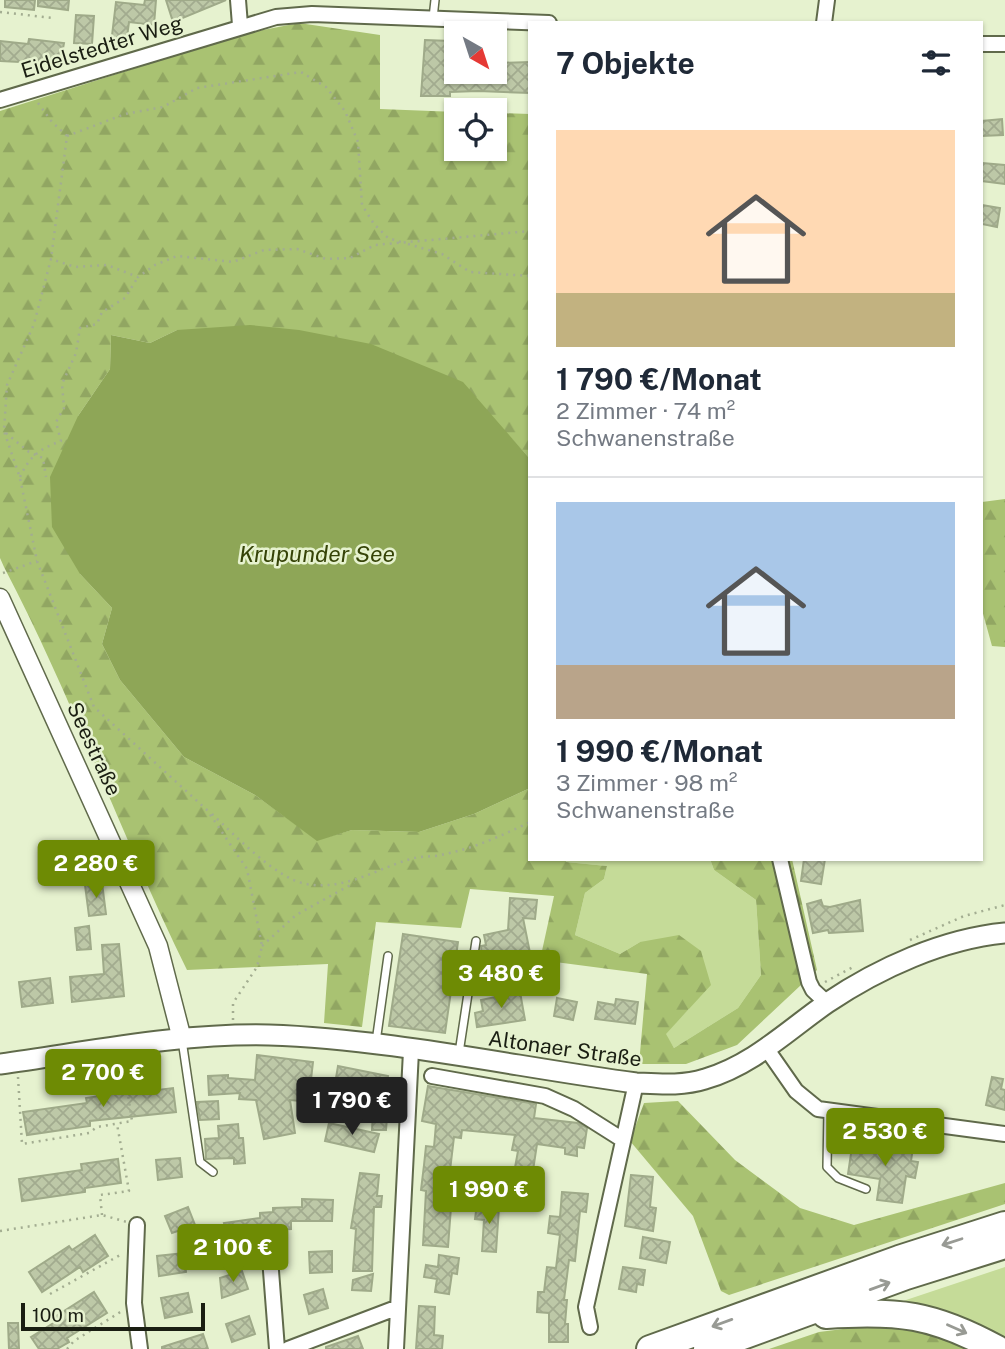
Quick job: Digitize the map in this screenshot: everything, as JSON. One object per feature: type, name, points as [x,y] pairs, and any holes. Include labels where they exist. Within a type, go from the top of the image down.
[{"type":"highway","points":[[650,1349],[899,1259],[1005,1225]]},
{"type":"highway","points":[[707,1349],[1005,1245]]},
{"type":"highway","points":[[793,1317],[880,1312],[915,1315],[961,1330],[997,1349]]},
{"type":"main road","name":"Altonaer Straße","points":[[0,1063],[182,1040],[267,1035],[375,1046],[636,1083],[680,1084],[704,1080],[744,1063],[766,1048],[820,997],[953,944],[1005,933]]},
{"type":"street","points":[[238,0],[240,25]]},
{"type":"street","points":[[824,21],[827,0]]},
{"type":"street","name":"Eidelstedter Weg","points":[[0,100],[240,25],[292,15],[528,22]]},
{"type":"street","points":[[983,44],[1005,44]]},
{"type":"street","name":"Seestraße","points":[[0,598],[158,946],[182,1040]]},
{"type":"street","points":[[781,861],[820,997]]},
{"type":"street","points":[[766,1048],[796,1091],[818,1109],[1005,1134]]},
{"type":"street","points":[[396,1349],[411,1051]]},
{"type":"street","points":[[432,1076],[545,1096],[624,1140]]},
{"type":"street","points":[[590,1326],[586,1307],[636,1083]]},
{"type":"street","points":[[137,1225],[134,1246],[134,1303],[140,1349]]},
{"type":"street","points":[[270,1258],[277,1349]]},
{"type":"street","points":[[288,1349],[396,1308]]},
{"type":"lane","points":[[433,18],[435,0]]},
{"type":"lane","points":[[458,1057],[476,941]]},
{"type":"lane","points":[[375,1046],[388,956]]},
{"type":"lane","points":[[182,1040],[200,1162],[213,1172]]},
{"type":"lane","points":[[828,1111],[827,1167],[838,1178],[866,1189]]},
{"type":"path","points":[[0,12],[53,19]]},
{"type":"path","points":[[67,136],[125,114],[163,107],[197,88],[300,72],[326,87],[345,111],[358,142],[362,205],[374,224],[388,238],[442,254],[470,272],[528,276]]},
{"type":"path","points":[[34,97],[52,122],[67,136]]},
{"type":"path","points":[[67,136],[51,259],[34,324],[7,385],[4,431],[20,478],[37,561],[94,707],[261,858],[306,884],[357,882]]},
{"type":"path","points":[[20,478],[34,454],[61,441],[56,422],[64,408],[62,384],[76,353],[79,328],[97,324],[102,312],[125,298],[138,277],[155,265],[177,256],[233,262],[264,250],[297,249],[326,259],[350,258],[375,245],[528,231]]},
{"type":"path","points":[[51,259],[75,267],[107,265],[138,277]]},
{"type":"path","points":[[4,431],[12,440],[43,458],[46,477]]},
{"type":"path","points":[[3,573],[37,561]]},
{"type":"path","points":[[207,810],[247,869],[262,946],[257,967],[233,1003],[233,1025]]},
{"type":"path","points":[[262,946],[296,915],[383,868],[416,858],[445,855],[487,842],[528,823]]},
{"type":"path","points":[[905,942],[964,916],[1005,905]]},
{"type":"path","points":[[820,997],[861,963]]},
{"type":"path","points":[[18,1076],[22,1144],[89,1133],[97,1126],[132,1121],[122,1047]]},
{"type":"path","points":[[103,1215],[100,1195],[129,1191],[117,1124]]},
{"type":"path","points":[[0,1231],[103,1215],[137,1225]]},
{"type":"path","points":[[50,1294],[134,1246]]},
{"type":"path","points":[[67,1349],[74,1341],[134,1303]]},
{"type":"shaded area","points":[[711,861],[714,870],[756,900],[761,975],[738,1008],[674,1048],[665,1034],[689,1009],[640,942],[620,954],[575,935],[585,893],[604,879],[607,866],[565,862]]},
{"type":"shaded area","points":[[1005,1267],[1005,1347],[968,1323],[942,1311],[915,1303],[900,1302]]},
{"type":"green space","points":[[299,23],[380,35],[380,109],[444,111],[444,161],[507,161],[507,113],[528,114],[528,457],[512,439],[177,330],[150,343],[111,335],[110,369],[78,416],[80,574],[112,608],[102,644],[120,680],[184,757],[255,795],[317,840],[352,830],[419,832],[474,814],[528,789],[528,861],[566,861],[607,866],[604,879],[585,893],[575,935],[620,954],[640,942],[679,935],[701,951],[711,985],[666,1034],[674,1048],[738,1008],[761,975],[756,900],[714,870],[711,861],[792,861],[817,970],[737,1045],[686,1064],[639,1064],[647,974],[540,960],[554,896],[470,889],[461,928],[376,922],[362,1027],[324,1023],[328,964],[187,970],[53,667],[0,558],[0,111],[243,34]]},
{"type":"green space","points":[[1005,499],[1005,647],[992,646],[983,614],[983,502]]},
{"type":"green space","points":[[678,1101],[735,1160],[800,1208],[854,1225],[1005,1183],[1005,1204],[729,1295],[721,1291],[693,1216],[630,1141],[644,1103]]},
{"type":"green space","points":[[899,1322],[971,1349],[769,1349],[819,1332]]},
{"type":"water","name":"Krupunder See","points":[[250,325],[299,330],[371,344],[463,382],[528,457],[528,789],[474,814],[419,832],[352,830],[317,841],[255,795],[184,757],[120,680],[102,644],[112,608],[80,574],[52,527],[50,477],[78,416],[110,369],[111,335],[150,343],[177,330]]},
{"type":"building","points":[[5,0],[35,0],[34,10],[5,7]]},
{"type":"building","points":[[38,0],[69,0],[68,10],[38,6]]},
{"type":"building","points":[[145,0],[156,0],[154,25],[129,22],[126,45],[111,44],[116,2],[144,5]]},
{"type":"building","points":[[166,0],[226,0],[173,22]]},
{"type":"building","points":[[76,15],[94,16],[92,44],[74,43]]},
{"type":"building","points":[[29,39],[64,43],[60,64],[0,61],[0,41],[28,44]]},
{"type":"building","points":[[425,40],[444,41],[444,84],[508,84],[508,63],[528,62],[528,93],[450,92],[450,96],[421,96]]},
{"type":"building","points":[[1002,119],[1003,135],[983,136],[983,121]]},
{"type":"building","points":[[983,163],[1005,165],[1005,184],[983,181]]},
{"type":"building","points":[[983,205],[1000,208],[997,227],[983,224]]},
{"type":"building","points":[[804,861],[825,861],[821,884],[801,881]]},
{"type":"building","points":[[102,883],[106,914],[89,916],[85,885]]},
{"type":"building","points":[[510,898],[537,900],[535,919],[523,918],[530,953],[482,959],[481,946],[486,945],[484,935],[508,930]]},
{"type":"building","points":[[821,900],[823,906],[830,907],[860,900],[863,931],[829,933],[828,930],[813,933],[807,904]]},
{"type":"building","points":[[89,926],[91,949],[77,950],[75,928]]},
{"type":"building","points":[[403,934],[458,942],[445,1033],[389,1026]]},
{"type":"building","points":[[119,944],[124,996],[72,1002],[70,977],[104,974],[102,945]]},
{"type":"building","points":[[50,978],[53,1003],[22,1007],[19,982]]},
{"type":"building","points":[[520,992],[525,1020],[477,1027],[475,1013],[483,1011],[481,1000]]},
{"type":"building","points":[[557,998],[577,1002],[573,1020],[554,1016]]},
{"type":"building","points":[[616,999],[638,1002],[635,1024],[595,1019],[598,1002],[615,1005]]},
{"type":"building","points":[[257,1055],[313,1062],[310,1088],[302,1086],[300,1101],[290,1100],[295,1133],[264,1139],[256,1100],[239,1099],[240,1093],[209,1095],[208,1076],[228,1075],[228,1078],[255,1080]]},
{"type":"building","points":[[338,1066],[388,1076],[382,1104],[388,1105],[386,1130],[372,1130],[374,1092],[335,1084]]},
{"type":"building","points":[[156,1076],[158,1090],[173,1088],[176,1112],[90,1121],[90,1126],[27,1135],[23,1112],[87,1103],[86,1098],[140,1090],[138,1079]]},
{"type":"building","points":[[992,1077],[1003,1079],[1001,1089],[1005,1090],[1005,1110],[986,1105]]},
{"type":"building","points":[[428,1086],[536,1104],[534,1118],[578,1123],[587,1128],[584,1148],[577,1147],[577,1156],[565,1154],[565,1148],[537,1144],[532,1177],[514,1173],[518,1151],[512,1150],[515,1135],[462,1130],[461,1138],[454,1137],[449,1179],[466,1181],[464,1196],[452,1194],[448,1247],[423,1245],[426,1191],[421,1190],[426,1146],[434,1147],[436,1124],[422,1121]]},
{"type":"building","points":[[218,1101],[219,1119],[200,1120],[197,1102]]},
{"type":"building","points":[[329,1123],[379,1134],[374,1152],[325,1141]]},
{"type":"building","points":[[238,1124],[239,1138],[243,1138],[245,1163],[234,1164],[234,1158],[206,1159],[205,1139],[219,1138],[218,1126]]},
{"type":"building","points":[[876,1142],[913,1147],[911,1161],[918,1162],[915,1178],[906,1176],[902,1203],[877,1200],[880,1179],[848,1174],[852,1147],[874,1150]]},
{"type":"building","points":[[180,1158],[182,1177],[158,1180],[156,1160]]},
{"type":"building","points":[[118,1159],[121,1183],[85,1188],[85,1192],[22,1201],[19,1179],[82,1170],[81,1164]]},
{"type":"building","points":[[360,1173],[379,1175],[377,1196],[382,1196],[381,1207],[374,1207],[372,1271],[353,1271],[356,1229],[351,1228]]},
{"type":"building","points":[[631,1175],[653,1177],[650,1207],[656,1208],[653,1231],[625,1226]]},
{"type":"building","points":[[562,1192],[588,1194],[586,1212],[580,1211],[575,1261],[569,1260],[564,1300],[567,1300],[565,1324],[568,1324],[568,1342],[549,1342],[549,1313],[537,1312],[538,1292],[544,1292],[547,1267],[556,1268],[560,1235],[548,1233],[550,1216],[560,1217]]},
{"type":"building","points":[[302,1199],[333,1200],[332,1221],[291,1221],[291,1229],[246,1232],[247,1242],[217,1245],[215,1227],[225,1226],[224,1223],[260,1218],[260,1213],[273,1212],[273,1208],[302,1207]]},
{"type":"building","points":[[477,1204],[499,1207],[496,1252],[482,1251],[484,1220],[475,1219]]},
{"type":"building","points":[[188,1207],[195,1225],[172,1233],[165,1216]]},
{"type":"building","points":[[95,1235],[108,1256],[83,1272],[80,1267],[42,1292],[29,1272],[69,1246],[72,1250]]},
{"type":"building","points":[[643,1237],[670,1242],[666,1263],[640,1258]]},
{"type":"building","points":[[332,1251],[332,1272],[310,1273],[309,1252]]},
{"type":"building","points":[[184,1253],[186,1272],[159,1276],[157,1256]]},
{"type":"building","points":[[439,1255],[459,1258],[457,1274],[452,1273],[449,1294],[435,1292],[437,1279],[424,1277],[426,1265],[438,1267]]},
{"type":"building","points":[[623,1267],[645,1270],[643,1285],[637,1284],[636,1292],[619,1289]]},
{"type":"building","points":[[242,1271],[248,1289],[222,1298],[220,1278]]},
{"type":"building","points":[[373,1274],[371,1291],[352,1290],[353,1280]]},
{"type":"building","points":[[323,1289],[328,1308],[309,1314],[304,1295]]},
{"type":"building","points":[[94,1292],[107,1313],[67,1338],[69,1342],[57,1349],[39,1349],[31,1337],[55,1322],[53,1318]]},
{"type":"building","points":[[188,1293],[192,1312],[165,1318],[161,1298]]},
{"type":"building","points":[[419,1306],[435,1307],[434,1335],[443,1336],[442,1349],[416,1349]]},
{"type":"building","points":[[249,1316],[255,1334],[232,1342],[226,1324]]},
{"type":"building","points":[[8,1323],[18,1323],[19,1349],[9,1349]]},
{"type":"building","points":[[203,1334],[208,1349],[162,1349],[162,1347]]},
{"type":"building","points":[[358,1336],[363,1349],[326,1349],[326,1347]]}]
